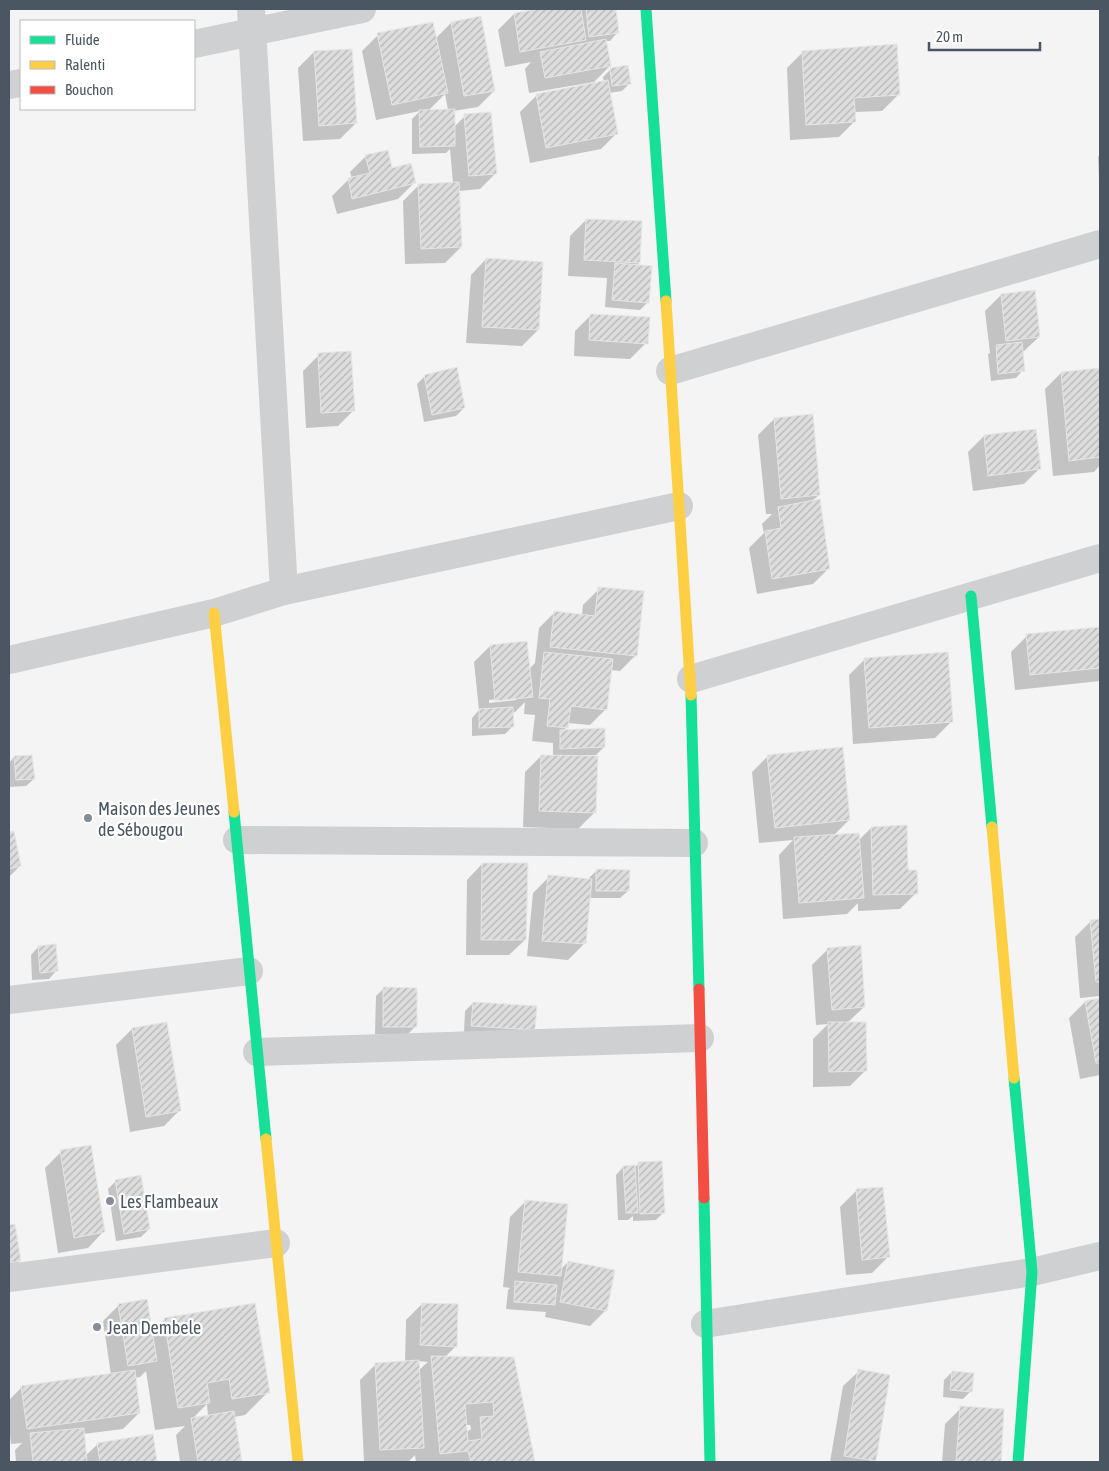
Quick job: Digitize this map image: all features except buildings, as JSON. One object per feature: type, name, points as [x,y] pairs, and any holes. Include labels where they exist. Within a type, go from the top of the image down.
[{"type":"street","points":[[195,44],[252,20],[362,9]]},
{"type":"street","points":[[646,9],[691,678],[710,1462]]},
{"type":"street","points":[[252,20],[284,591]]},
{"type":"street","points":[[670,371],[1100,244]]},
{"type":"street","points":[[9,660],[214,613],[284,591],[679,506]]},
{"type":"street","points":[[691,678],[1100,558]]},
{"type":"street","points":[[971,596],[1032,1272],[1018,1462]]},
{"type":"street","points":[[214,613],[298,1462]]},
{"type":"street","points":[[237,840],[694,843]]},
{"type":"street","points":[[9,1000],[249,971]]},
{"type":"street","points":[[257,1052],[700,1038]]},
{"type":"street","points":[[9,1278],[276,1243]]},
{"type":"street","points":[[706,1324],[1032,1272],[1100,1256]]},
{"type":"traffic: fast","points":[[646,9],[666,301]]},
{"type":"traffic: fast","points":[[971,596],[992,827]]},
{"type":"traffic: fast","points":[[691,695],[699,989]]},
{"type":"traffic: fast","points":[[234,812],[266,1139]]},
{"type":"traffic: fast","points":[[1014,1078],[1032,1272],[1018,1462]]},
{"type":"traffic: fast","points":[[704,1198],[710,1462]]},
{"type":"traffic: slow","points":[[666,301],[691,695]]},
{"type":"traffic: slow","points":[[214,613],[234,812]]},
{"type":"traffic: slow","points":[[992,827],[1014,1078]]},
{"type":"traffic: slow","points":[[266,1139],[298,1462]]},
{"type":"traffic: jam","points":[[699,989],[704,1198]]},
{"type":"place","name":"Maison des Jeunes de Sébougou","points":[[88,818]]},
{"type":"place","name":"Les Flambeaux","points":[[110,1201]]},
{"type":"place","name":"Jean Dembele","points":[[97,1327]]}]
